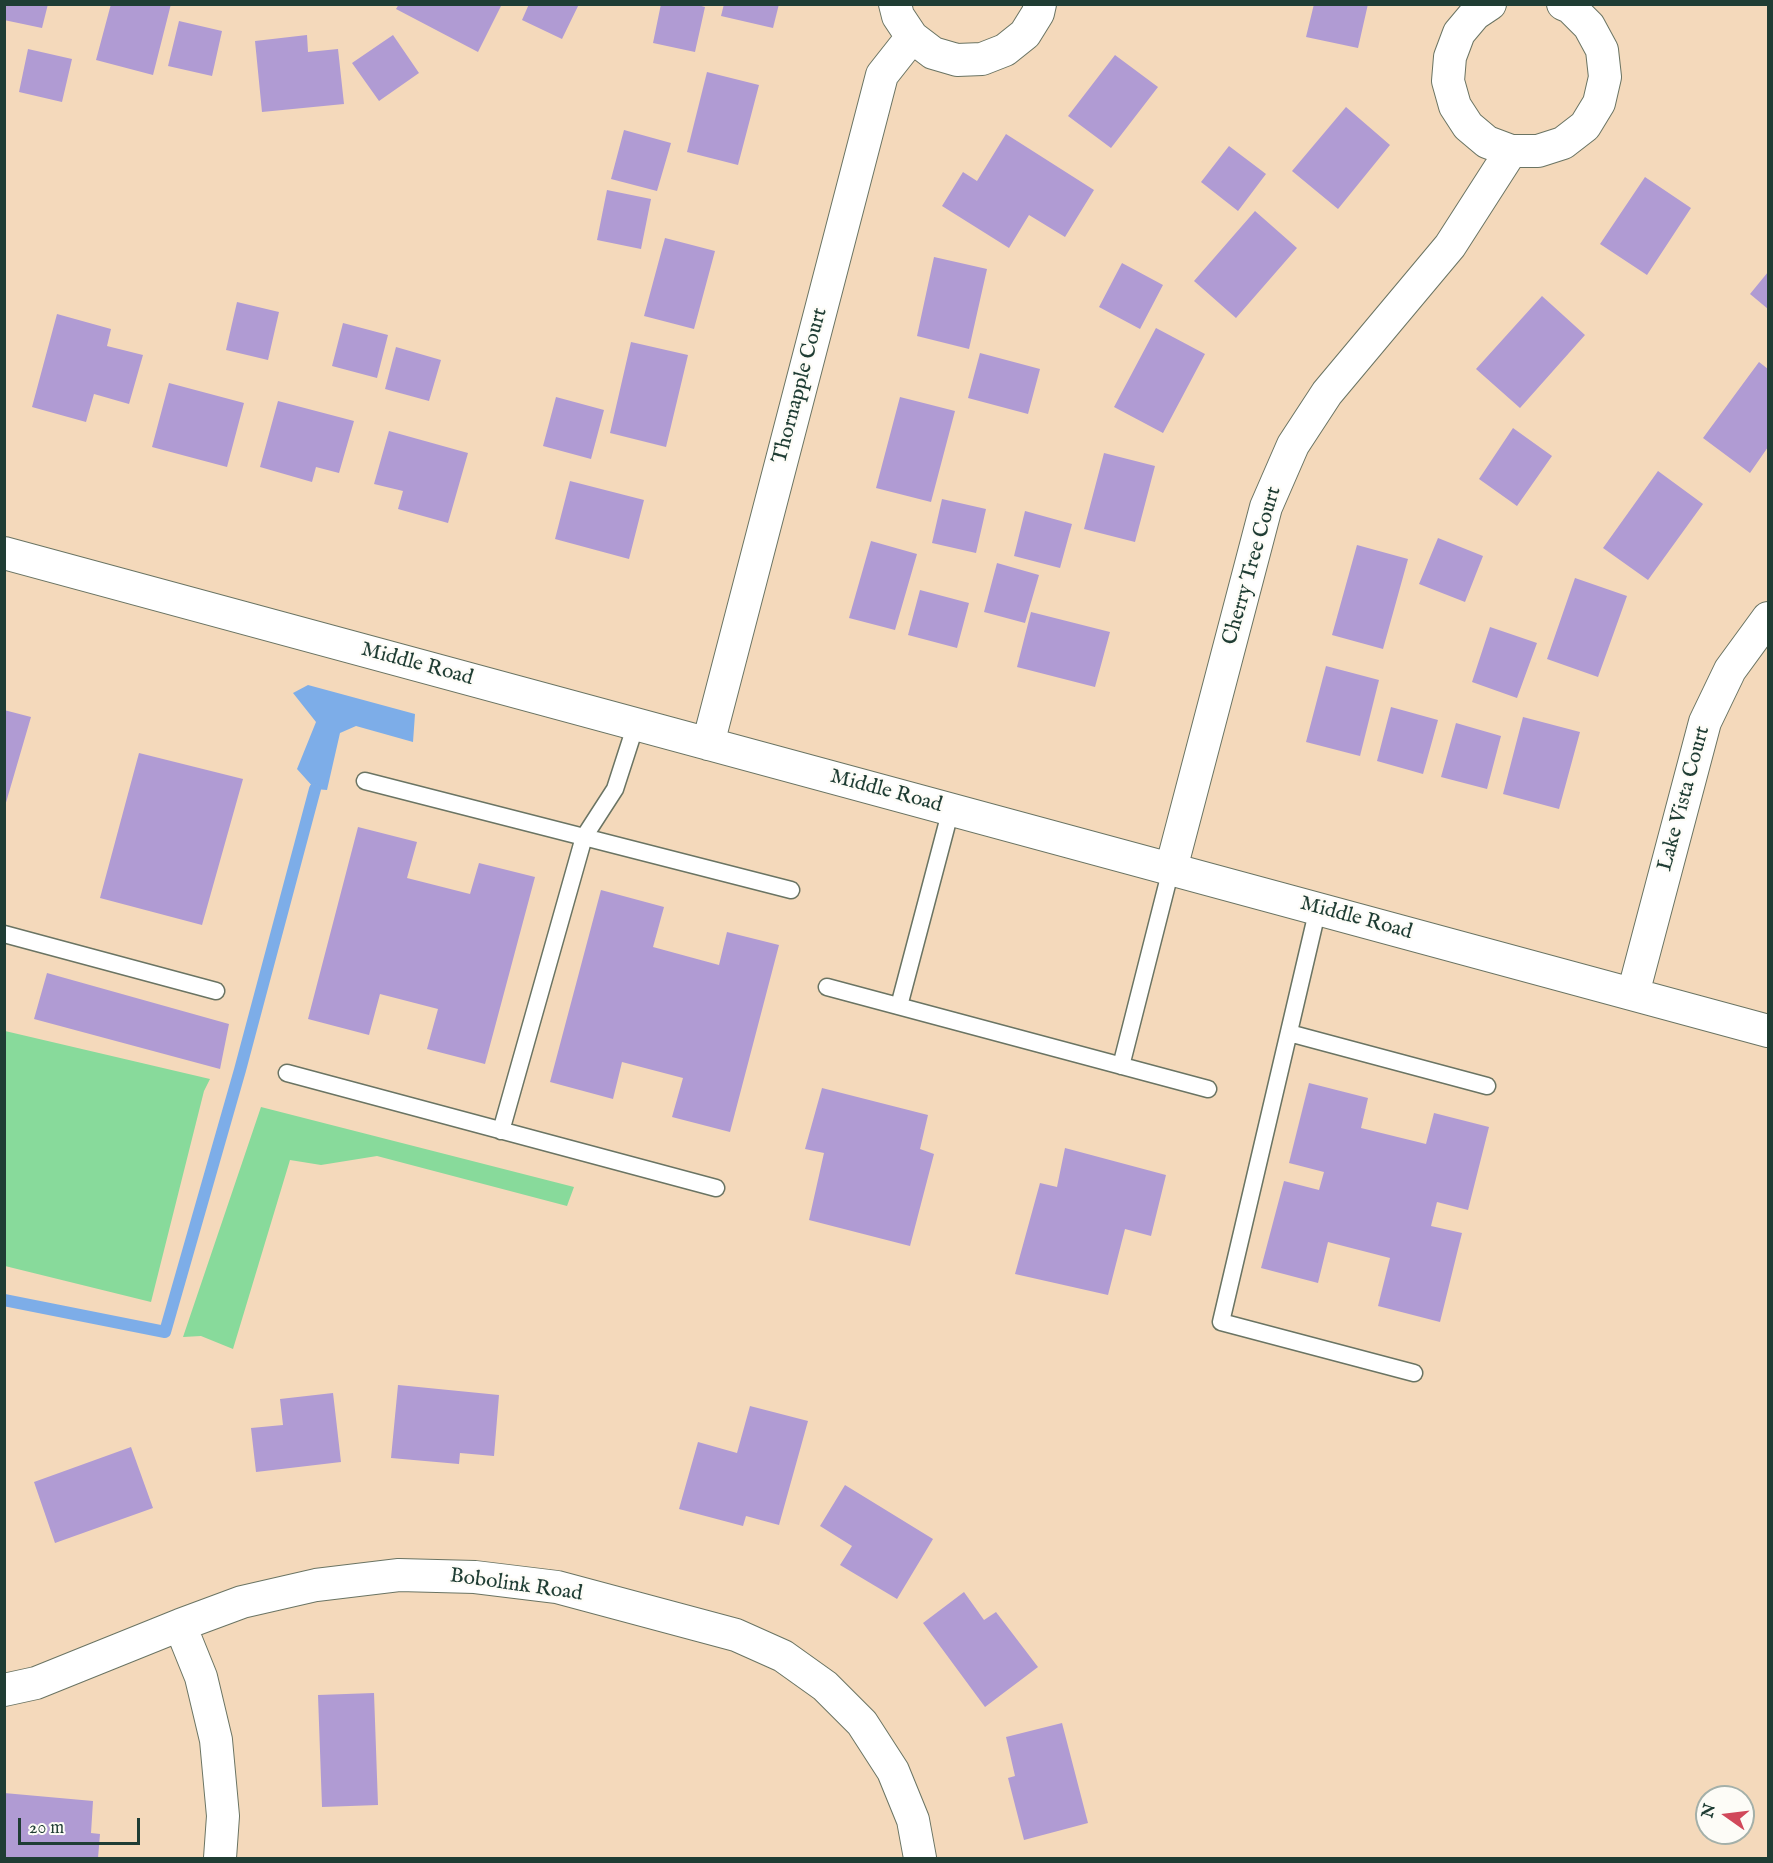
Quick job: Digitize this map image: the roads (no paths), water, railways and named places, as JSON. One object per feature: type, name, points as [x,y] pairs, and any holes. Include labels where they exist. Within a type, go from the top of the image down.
[{"type":"street","points":[[895,4],[898,16],[912,37],[933,52],[957,60],[982,59],[1005,50],[1025,34],[1038,13],[1040,4]]},
{"type":"street","points":[[1490,4],[1475,14],[1459,33],[1450,57],[1448,81],[1455,106],[1468,126],[1487,142],[1511,151],[1538,151],[1563,143],[1585,126],[1599,103],[1605,77],[1602,50],[1589,26],[1563,4]]},
{"type":"street","name":"Thornapple Court","points":[[708,744],[882,75],[912,37]]},
{"type":"street","name":"Cherry Tree Court","points":[[1171,869],[1266,507],[1293,445],[1327,393],[1450,246],[1511,151]]},
{"type":"street","name":"Middle Road","points":[[4,553],[1768,1031]]},
{"type":"street","name":"Lake Vista Court","points":[[1633,994],[1706,722],[1730,670],[1768,618]]},
{"type":"street","name":"Bobolink Road","points":[[4,1690],[36,1683],[242,1602],[316,1585],[399,1575],[475,1577],[557,1587],[736,1635],[783,1656],[817,1680],[862,1723],[893,1771],[912,1820],[920,1858]]},
{"type":"street","points":[[180,1625],[201,1677],[216,1740],[223,1816],[220,1858]]},
{"type":"lane","points":[[501,1131],[584,837],[615,789],[636,724]]},
{"type":"lane","points":[[365,781],[791,890]]},
{"type":"lane","points":[[899,1006],[951,809]]},
{"type":"lane","points":[[1121,1066],[1171,869]]},
{"type":"lane","points":[[1318,908],[1221,1322],[1414,1373]]},
{"type":"lane","points":[[4,934],[216,992]]},
{"type":"lane","points":[[827,987],[1208,1089]]},
{"type":"lane","points":[[1289,1033],[1487,1086]]},
{"type":"lane","points":[[287,1073],[716,1188]]},
{"type":"water","points":[[308,685],[415,714],[413,742],[356,726],[340,733],[327,790],[315,789],[297,769],[316,722],[293,693]]},
{"type":"waterway","points":[[4,1300],[165,1332],[240,1070],[315,789]]}]
